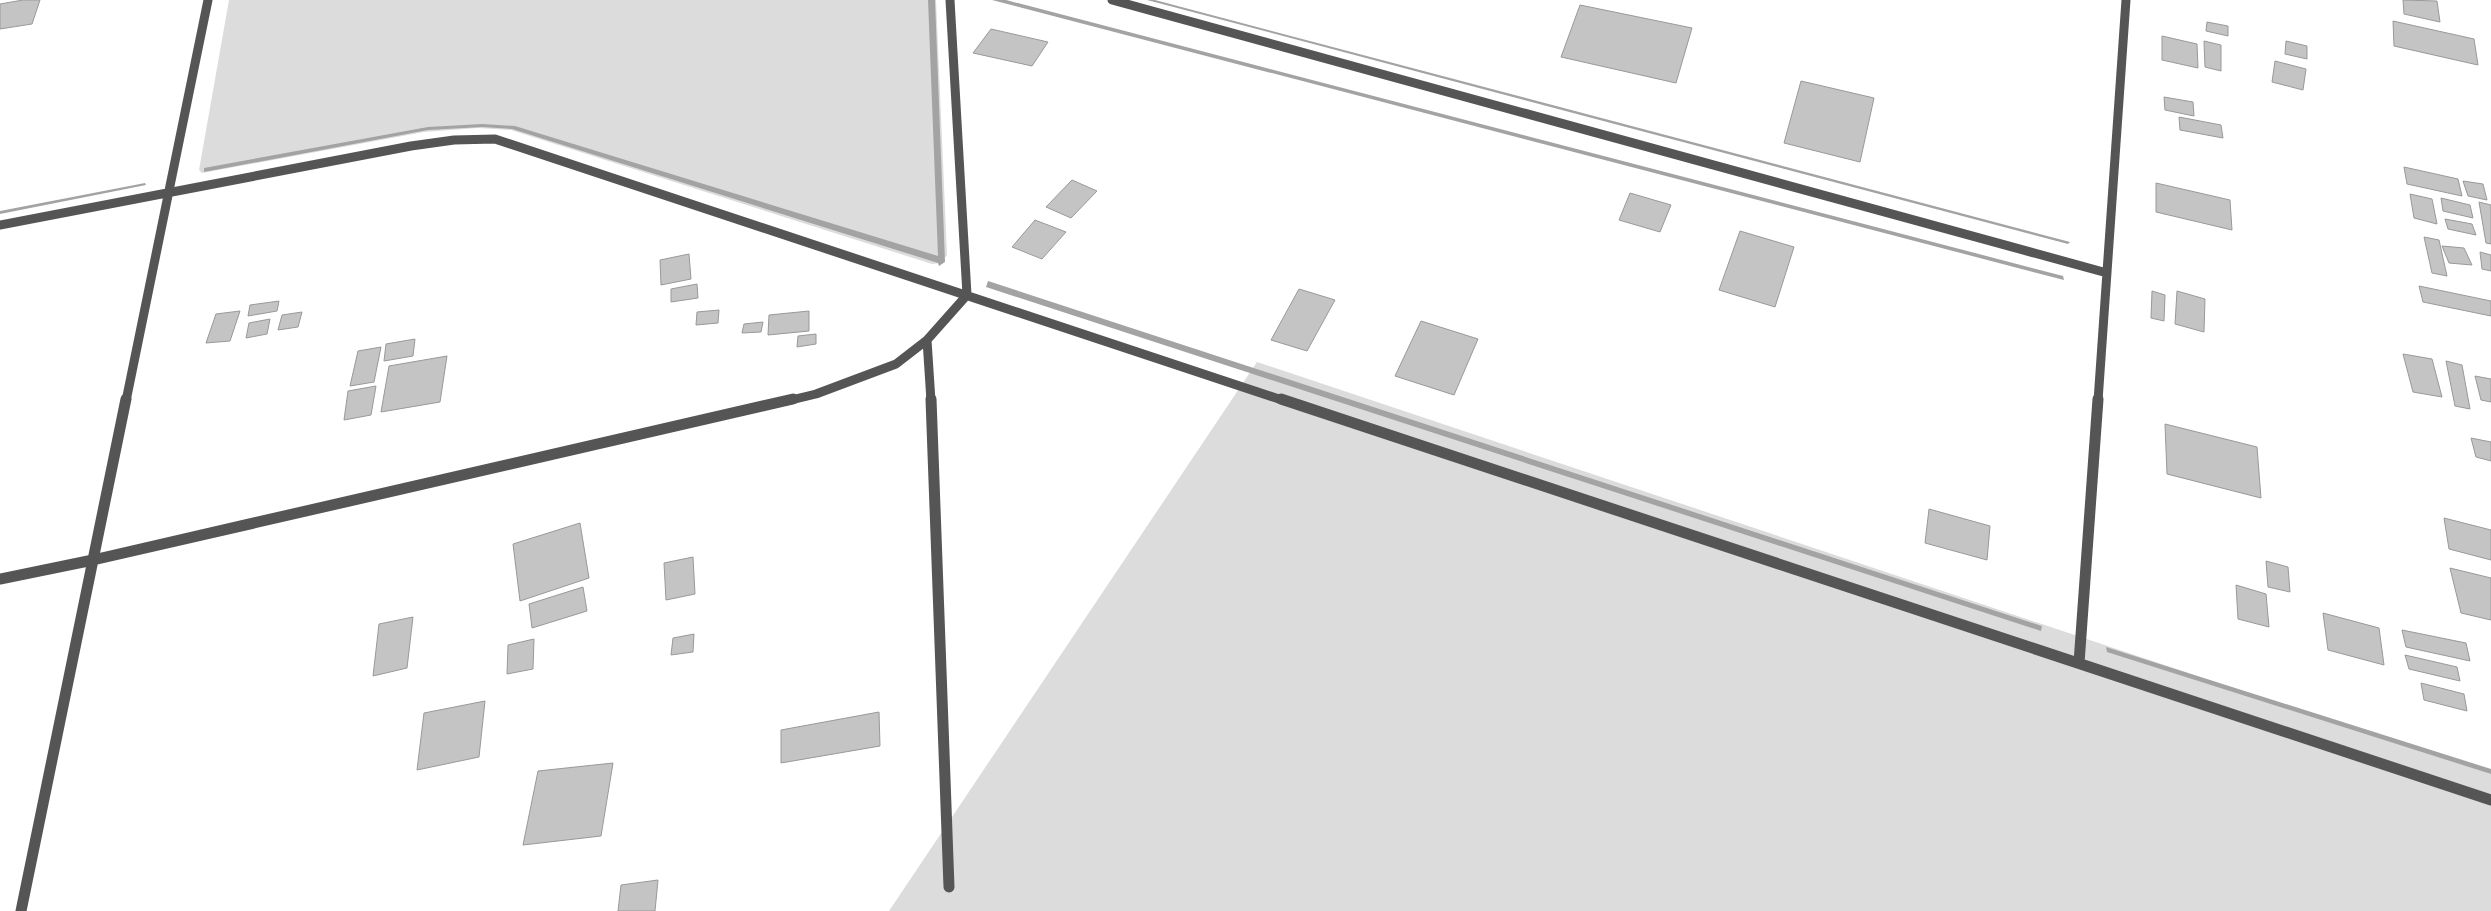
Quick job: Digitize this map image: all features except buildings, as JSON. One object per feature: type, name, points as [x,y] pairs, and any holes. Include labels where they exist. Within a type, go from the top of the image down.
[{"type":"street","points":[[21,911],[208,0]]},
{"type":"street","points":[[0,579],[93,560],[816,394],[896,364],[927,340],[966,294],[950,0]]},
{"type":"street","points":[[1112,0],[2107,272]]},
{"type":"street","points":[[2079,663],[2126,0]]},
{"type":"street","points":[[0,225],[420,145],[454,140],[495,139],[2491,800]]},
{"type":"street","points":[[927,340],[930,363],[949,887]]},
{"type":"shaded area","points":[[229,0],[936,0],[947,255],[941,263],[932,264],[511,130],[478,128],[424,132],[202,173],[199,170]]},
{"type":"shaded area","points":[[928,0],[935,0],[945,262],[939,266],[938,263],[512,129],[482,127],[428,130],[204,172],[204,168],[428,127],[482,124],[515,126],[938,256]]},
{"type":"shaded area","points":[[992,0],[1006,0],[2063,276],[2064,280]]},
{"type":"shaded area","points":[[1147,0],[1155,0],[2070,242],[2068,244]]},
{"type":"shaded area","points":[[145,183],[146,185],[0,214],[0,211]]},
{"type":"shaded area","points":[[988,281],[2042,626],[2041,631],[986,287]]},
{"type":"shaded area","points":[[1257,362],[2491,774],[2491,911],[889,911]]},
{"type":"shaded area","points":[[2106,647],[2491,769],[2491,774],[2107,652]]}]
